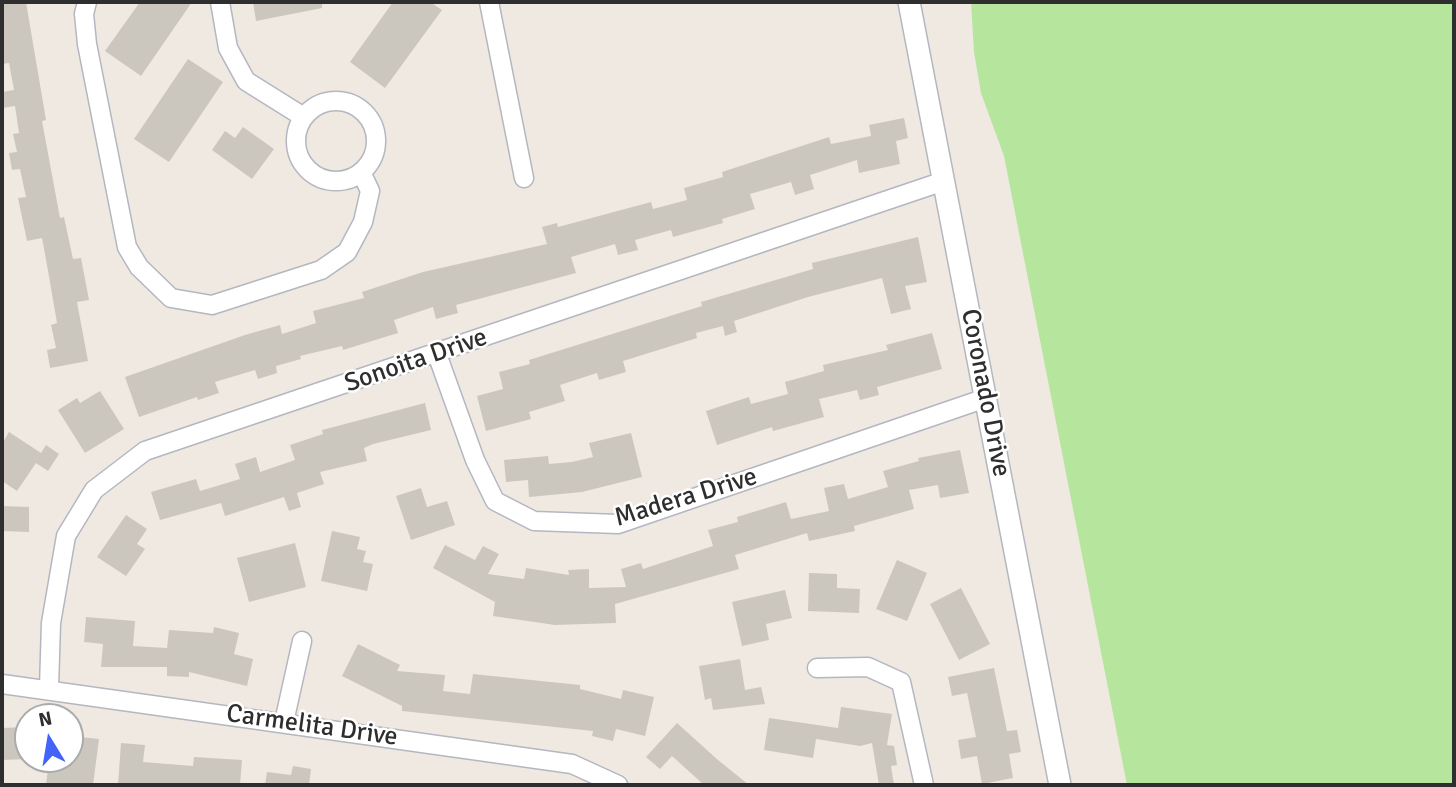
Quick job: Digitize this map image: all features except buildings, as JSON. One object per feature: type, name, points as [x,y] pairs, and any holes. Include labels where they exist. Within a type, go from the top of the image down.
[{"type":"street","points":[[87,2],[84,14],[86,44],[127,247],[139,267],[171,298],[212,305],[321,270],[347,252],[363,222],[370,191],[362,174]]},
{"type":"street","points":[[220,2],[228,48],[246,81],[302,116]]},
{"type":"street","points":[[489,2],[524,178]]},
{"type":"street","name":"Coronado Drive","points":[[909,2],[1060,785]]},
{"type":"street","points":[[330,99],[360,106],[374,122],[376,153],[362,174],[335,182],[306,170],[294,143],[302,116],[330,99]]},
{"type":"street","name":"Sonoita Drive","points":[[49,688],[51,623],[66,536],[94,491],[145,451],[944,181]]},
{"type":"street","name":"Madera Drive","points":[[437,354],[475,460],[495,501],[534,521],[618,524],[986,398]]},
{"type":"street","points":[[284,722],[302,640]]},
{"type":"street","points":[[817,668],[868,667],[901,682],[925,785]]},
{"type":"street","name":"Carmelita Drive","points":[[2,684],[49,688],[572,764],[618,785]]},
{"type":"green space","points":[[971,2],[1454,2],[1454,785],[1127,785],[1004,156],[981,93],[974,52]]}]
